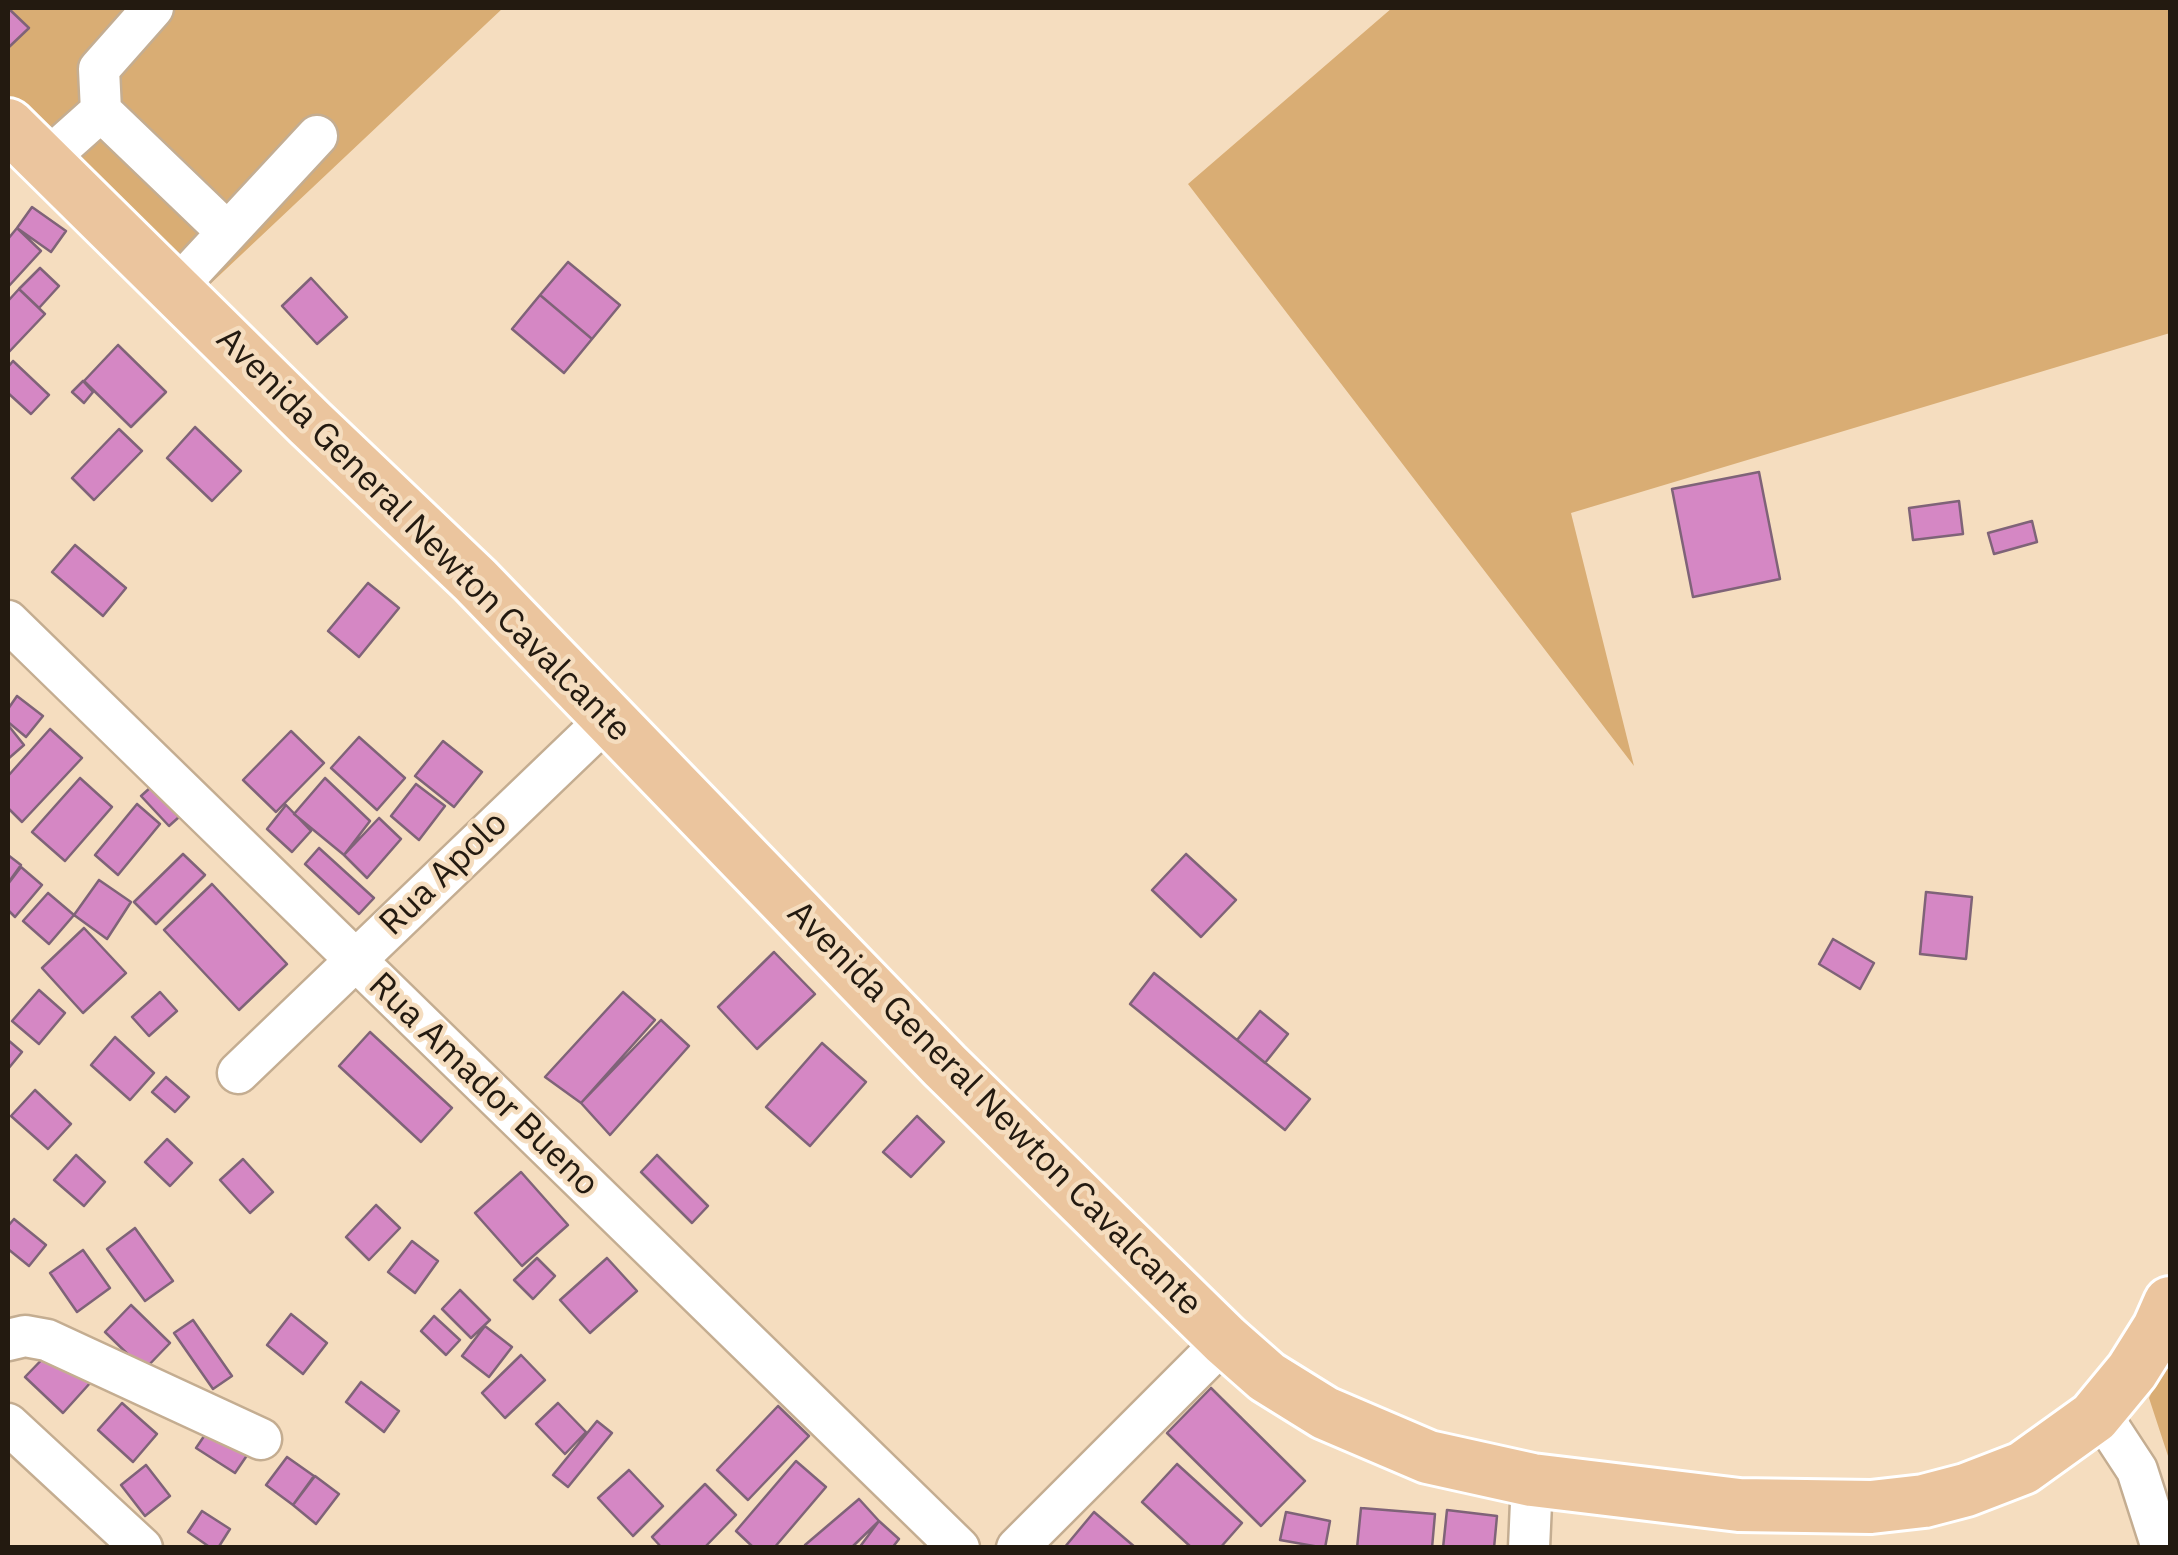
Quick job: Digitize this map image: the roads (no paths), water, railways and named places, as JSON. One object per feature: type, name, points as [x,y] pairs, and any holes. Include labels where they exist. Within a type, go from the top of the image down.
[{"type":"main road","name":"Avenida General Newton Cavalcante","points":[[8,125],[476,580],[945,1066],[1225,1340],[1267,1377],[1340,1420],[1428,1457],[1532,1480],[1739,1506],[1871,1507],[1924,1501],[2023,1468],[2099,1412],[2132,1371],[2160,1328],[2170,1303]]},
{"type":"street","points":[[153,8],[99,68],[101,111],[226,231]]},
{"type":"street","points":[[45,162],[101,111]]},
{"type":"street","points":[[174,289],[317,136]]},
{"type":"street","name":"Rua Amador Bueno","points":[[8,621],[959,1548]]},
{"type":"street","name":"Rua Apolo","points":[[238,1073],[608,718]]},
{"type":"street","points":[[8,1340],[25,1336],[47,1340],[261,1439]]},
{"type":"street","points":[[1016,1548],[1225,1340]]},
{"type":"street","points":[[2099,1412],[2137,1470],[2162,1548]]},
{"type":"street","points":[[8,1424],[142,1548]]},
{"type":"street","points":[[1529,1548],[1532,1480]]}]
